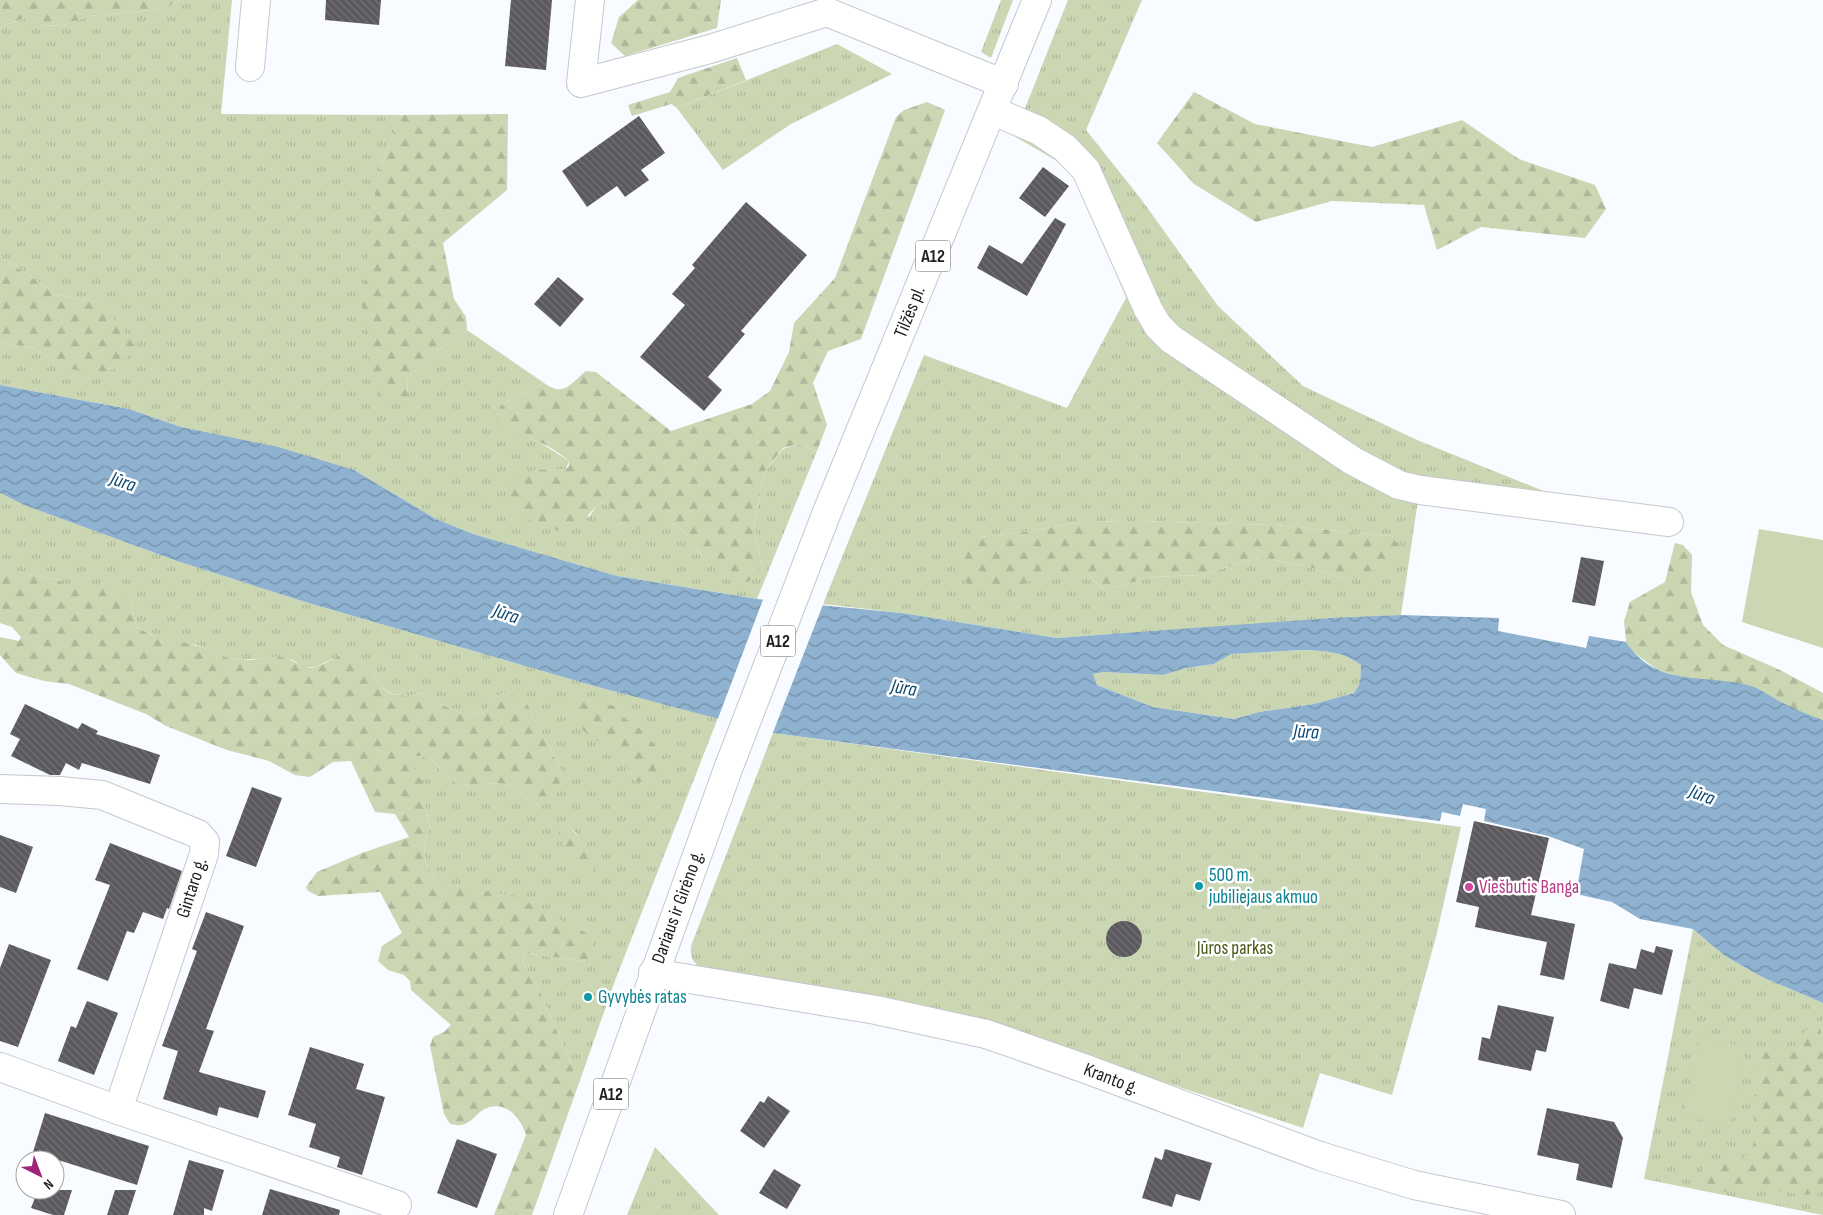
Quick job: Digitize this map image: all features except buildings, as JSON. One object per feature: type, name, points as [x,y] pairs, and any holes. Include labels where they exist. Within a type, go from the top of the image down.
[{"type":"main road","points":[[250,67],[256,0]]},
{"type":"main road","points":[[590,0],[581,83],[710,49],[827,12],[1004,84]]},
{"type":"main road","name":"Tilžės pl.","points":[[728,769],[827,512],[1037,0]]},
{"type":"main road","points":[[993,111],[1038,130],[1065,148],[1086,170],[1148,309],[1158,326],[1171,339],[1353,461],[1399,485],[1420,490],[1669,522]]},
{"type":"main road","name":"Dariaus ir Girėno g.","points":[[568,1215],[653,973],[728,769]]},
{"type":"main road","name":"Gintaro g.","points":[[0,789],[102,795],[198,834],[205,842],[204,854],[118,1110]]},
{"type":"main road","name":"Kranto g.","points":[[653,973],[876,1010],[986,1034],[1320,1156],[1414,1185],[1561,1215]]},
{"type":"main road","points":[[0,1067],[118,1110],[397,1205]]},
{"type":"green space","points":[[0,0],[180,0],[163,9],[90,16],[63,25],[44,26],[24,18],[0,27]]},
{"type":"green space","points":[[180,0],[232,0],[221,114],[401,115],[377,177],[408,398],[407,378],[433,354],[467,330],[544,383],[500,406],[506,430],[539,442],[569,461],[566,469],[531,471],[589,517],[597,505],[603,502],[611,508],[621,524],[640,527],[663,522],[675,525],[681,529],[703,557],[761,564],[754,523],[765,471],[783,449],[799,444],[817,451],[757,599],[617,576],[473,534],[436,519],[354,470],[181,427],[129,409],[0,385],[0,342],[34,348],[65,368],[99,302],[58,295],[0,256],[0,27],[25,18],[44,26],[63,25],[90,16],[163,9]]},
{"type":"green space","points":[[638,0],[721,0],[717,28],[625,56],[611,43],[619,17]]},
{"type":"green space","points":[[1001,0],[1013,0],[991,58],[981,52]]},
{"type":"green space","points":[[1068,0],[1142,0],[1086,130],[1141,199],[1218,306],[1303,386],[1417,440],[1551,494],[1421,480],[1401,615],[1057,638],[902,613],[823,604],[924,355],[1067,408],[1126,298],[1081,182],[1069,168],[1014,136]],"holes":[[[1134,521],[1275,525],[1391,536],[1346,580],[1310,567],[1261,557],[1200,575],[1152,577],[1104,590],[1087,573],[1044,573],[979,537],[1024,532],[1082,522]]]},
{"type":"green space","points":[[837,44],[892,74],[791,124],[723,170],[677,108]]},
{"type":"green space","points":[[737,58],[746,80],[677,108],[671,104],[632,116],[628,105],[670,92],[678,78]]},
{"type":"green space","points":[[1194,92],[1255,124],[1372,147],[1462,120],[1519,159],[1595,185],[1606,209],[1585,238],[1481,227],[1437,250],[1424,205],[1332,201],[1256,222],[1194,184],[1157,143]]},
{"type":"green space","points":[[927,102],[945,110],[861,339],[828,351],[813,383],[827,425],[817,451],[799,444],[783,448],[765,471],[754,523],[761,564],[758,574],[748,582],[738,582],[703,557],[683,531],[674,524],[663,522],[637,529],[629,528],[621,524],[611,508],[603,502],[593,509],[576,527],[564,531],[555,530],[526,519],[510,509],[505,499],[506,492],[516,477],[527,472],[566,469],[569,466],[569,461],[555,451],[539,442],[508,431],[500,425],[498,420],[500,406],[544,383],[557,389],[562,389],[571,385],[586,371],[596,372],[671,431],[752,404],[770,391],[789,352],[794,323],[835,278],[896,117],[904,110]]},
{"type":"green space","points":[[508,114],[507,190],[443,243],[454,299],[466,317],[467,330],[433,354],[407,378],[408,398],[398,404],[382,400],[372,375],[362,306],[377,177],[401,115]]},
{"type":"green space","points":[[0,256],[58,295],[99,302],[135,345],[120,367],[99,374],[65,368],[34,348],[0,342]]},
{"type":"green space","points":[[0,493],[24,505],[177,561],[305,602],[594,686],[718,718],[616,978],[579,1083],[540,992],[522,960],[527,953],[587,962],[437,883],[426,863],[424,844],[430,828],[426,807],[426,788],[407,758],[416,756],[429,759],[446,776],[467,786],[504,784],[517,790],[537,805],[562,772],[533,716],[492,699],[488,711],[469,714],[452,710],[420,693],[408,696],[392,694],[380,686],[369,667],[344,653],[316,667],[303,667],[293,660],[279,657],[241,660],[227,658],[197,645],[163,641],[136,626],[131,602],[71,588],[57,579],[28,575],[0,564]],"holes":[[[615,706],[621,717],[642,729],[637,782],[612,747]],[[568,825],[576,833],[592,862],[584,876],[559,837]]]},
{"type":"green space","points":[[1134,521],[1275,525],[1391,536],[1401,548],[1392,564],[1346,580],[1310,567],[1261,557],[1200,575],[1152,577],[1104,590],[1087,573],[1044,573],[1003,596],[968,585],[960,557],[979,537],[1024,532],[1082,522]]},
{"type":"green space","points":[[1759,529],[1823,540],[1823,648],[1742,622]]},
{"type":"green space","points":[[1675,543],[1683,545],[1692,555],[1691,592],[1703,625],[1723,645],[1780,670],[1823,693],[1823,720],[1799,712],[1751,686],[1719,681],[1686,679],[1656,669],[1632,651],[1626,642],[1624,621],[1630,602],[1665,582]]},
{"type":"green space","points":[[0,564],[28,575],[57,579],[71,588],[117,587],[131,602],[136,626],[145,632],[160,638],[198,646],[236,660],[280,657],[311,668],[320,666],[344,653],[369,667],[380,686],[391,694],[408,696],[420,693],[453,710],[469,714],[488,711],[492,699],[503,692],[517,697],[527,704],[562,772],[558,787],[542,803],[537,805],[517,790],[504,784],[463,785],[449,778],[430,759],[417,756],[408,758],[426,787],[426,807],[430,828],[424,844],[426,863],[437,883],[516,896],[586,933],[594,946],[587,962],[527,953],[522,960],[540,992],[579,1083],[532,1215],[494,1215],[526,1135],[514,1114],[503,1107],[490,1107],[484,1109],[468,1122],[458,1125],[450,1124],[444,1114],[430,1046],[433,1037],[444,1032],[451,1025],[411,990],[410,981],[404,975],[388,970],[378,961],[382,946],[402,933],[380,892],[318,896],[308,891],[306,887],[317,872],[362,853],[409,837],[395,814],[375,812],[351,761],[333,762],[310,777],[295,775],[269,761],[227,750],[166,726],[146,714],[69,684],[44,681],[16,673],[0,655],[0,637],[19,641],[21,637],[12,627],[0,623]]},
{"type":"green space","points":[[1302,650],[1326,651],[1340,654],[1361,665],[1360,683],[1354,693],[1314,704],[1259,712],[1234,719],[1153,707],[1097,685],[1093,674],[1104,672],[1163,675],[1186,668],[1214,664],[1231,654]]},
{"type":"green space","points":[[577,698],[615,706],[622,717],[642,729],[669,764],[654,781],[637,782],[612,747],[591,738],[576,723],[569,702]]},
{"type":"green space","name":"Jūros parkas","points":[[773,733],[1461,827],[1436,937],[1392,1095],[1320,1073],[1303,1128],[965,1016],[700,967],[693,960],[691,946]]},
{"type":"green space","points":[[568,825],[584,846],[590,858],[595,870],[591,875],[583,876],[559,837],[559,828]]},
{"type":"green space","points":[[1693,929],[1725,956],[1762,977],[1823,1003],[1823,1215],[1644,1179]]},
{"type":"green space","points":[[1812,1024],[1820,1027],[1823,1036],[1823,1191],[1809,1195],[1767,1188],[1724,1192],[1707,1189],[1699,1184],[1698,1172],[1709,1163],[1741,1160],[1749,1153],[1756,1139],[1752,1100],[1760,1085],[1756,1060],[1762,1050],[1772,1045],[1796,1051],[1804,1048],[1800,1037]]},
{"type":"green space","points":[[1700,1037],[1746,1047],[1730,1126],[1683,1116]]},
{"type":"green space","points":[[655,1147],[719,1215],[627,1215]]},
{"type":"water","name":"Jūra","points":[[0,385],[129,409],[181,427],[278,447],[354,470],[436,519],[473,534],[617,576],[757,599],[902,613],[1057,638],[1332,618],[1401,615],[1499,618],[1498,631],[1586,648],[1589,636],[1626,642],[1638,657],[1652,667],[1667,673],[1683,677],[1734,682],[1751,686],[1791,707],[1823,720],[1823,1003],[1762,977],[1725,956],[1693,929],[1640,919],[1612,902],[1576,894],[1584,849],[1548,836],[1484,821],[1486,809],[1463,804],[1460,816],[1442,812],[1440,821],[773,733],[594,686],[305,602],[177,561],[24,505],[0,493]],"holes":[[[1302,650],[1326,651],[1340,654],[1361,665],[1360,683],[1354,693],[1314,704],[1259,712],[1234,719],[1153,707],[1097,685],[1093,674],[1104,672],[1163,675],[1186,668],[1214,664],[1231,654]]]},
{"type":"pier","points":[[764,597],[824,602],[772,735],[717,721]]},
{"type":"place","name":"500 m. jubiliejaus akmuo","points":[[1199,886]]},
{"type":"place","name":"Viešbutis Banga","points":[[1469,887]]},
{"type":"place","name":"Gyvybės ratas","points":[[588,997]]}]
